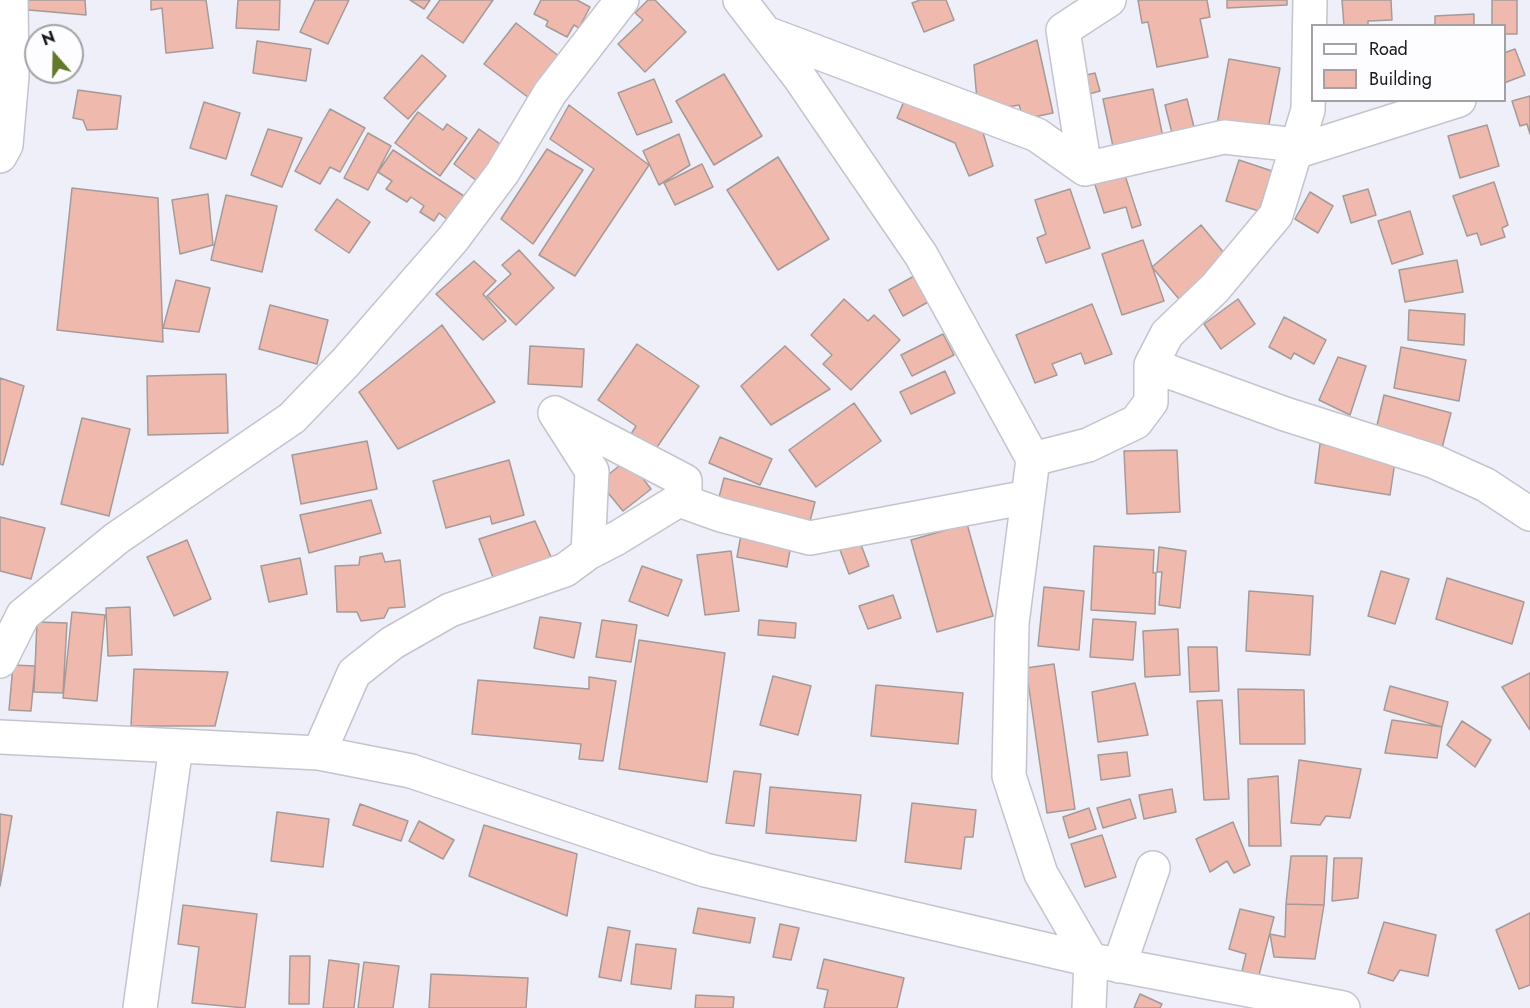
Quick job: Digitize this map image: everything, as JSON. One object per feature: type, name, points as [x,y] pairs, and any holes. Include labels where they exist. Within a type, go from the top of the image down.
[{"type":"street","points":[[0,156],[6,145],[12,76],[11,0]]},
{"type":"street","points":[[0,661],[23,615],[117,538],[292,418],[345,363],[453,239],[503,172],[550,93],[622,0]]},
{"type":"street","points":[[741,0],[800,78],[921,255],[1033,459],[1012,623],[1009,776],[1041,874],[1105,963]]},
{"type":"street","points":[[1085,169],[1063,30],[1109,0]]},
{"type":"street","points":[[1033,459],[1088,445],[1136,423],[1151,402],[1151,365],[1167,334],[1215,288],[1276,215],[1308,110],[1310,0]]},
{"type":"street","points":[[766,33],[1037,135],[1085,169],[1224,137],[1296,148],[1452,102]]},
{"type":"street","points":[[1151,365],[1285,414],[1433,461],[1486,485],[1530,514]]},
{"type":"street","points":[[588,553],[591,471],[555,413],[685,481],[685,502]]},
{"type":"street","points":[[319,753],[354,674],[392,643],[450,610],[565,570],[588,553],[679,500],[721,515],[810,538],[1028,497]]},
{"type":"street","points":[[0,737],[319,753],[411,771],[705,870],[1105,963],[1343,1008]]},
{"type":"street","points":[[140,1008],[176,746]]},
{"type":"street","points":[[1089,1008],[1105,963],[1152,867]]},
{"type":"building","points":[[26,0],[85,0],[86,15],[29,10]]},
{"type":"building","points":[[151,0],[206,0],[213,48],[166,53],[162,8],[151,10]]},
{"type":"building","points":[[238,0],[280,0],[279,30],[236,28]]},
{"type":"building","points":[[315,0],[349,0],[328,44],[300,32]]},
{"type":"building","points":[[410,0],[430,0],[424,9]]},
{"type":"building","points":[[440,0],[493,0],[463,43],[427,18]]},
{"type":"building","points":[[541,0],[577,0],[590,7],[579,28],[574,25],[567,37],[546,26],[548,21],[534,14]]},
{"type":"building","points":[[648,0],[655,0],[686,32],[645,72],[618,44],[643,20],[635,13]]},
{"type":"building","points":[[920,0],[946,0],[954,20],[924,32],[912,3]]},
{"type":"building","points":[[1138,0],[1207,0],[1210,17],[1200,19],[1208,57],[1157,67],[1148,22],[1142,23]]},
{"type":"building","points":[[1227,0],[1287,0],[1287,5],[1227,8]]},
{"type":"building","points":[[1342,0],[1391,0],[1392,20],[1368,21],[1368,24],[1344,24]]},
{"type":"building","points":[[1492,0],[1517,0],[1517,34],[1506,34],[1506,24],[1492,24]]},
{"type":"building","points":[[1474,14],[1474,24],[1435,24],[1435,16]]},
{"type":"building","points":[[516,23],[564,60],[533,101],[484,64]]},
{"type":"building","points":[[1037,40],[1053,113],[1024,119],[1019,105],[978,112],[974,65]]},
{"type":"building","points":[[257,41],[311,49],[306,81],[253,73]]},
{"type":"building","points":[[1515,49],[1525,75],[1506,82],[1506,52]]},
{"type":"building","points":[[422,55],[446,76],[408,119],[384,98]]},
{"type":"building","points":[[1229,59],[1280,68],[1266,139],[1216,130]]},
{"type":"building","points":[[1095,73],[1100,91],[1078,97],[1073,78]]},
{"type":"building","points":[[724,74],[762,136],[714,165],[676,101]]},
{"type":"building","points":[[654,79],[672,122],[637,135],[618,93]]},
{"type":"building","points":[[1153,89],[1165,147],[1115,156],[1103,99]]},
{"type":"building","points":[[78,90],[121,96],[117,129],[87,130],[83,120],[73,118]]},
{"type":"building","points":[[907,94],[981,126],[993,166],[969,176],[955,143],[897,118]]},
{"type":"building","points":[[1530,96],[1530,134],[1527,124],[1520,126],[1512,101]]},
{"type":"building","points":[[1187,99],[1194,127],[1172,133],[1165,105]]},
{"type":"building","points":[[204,102],[240,113],[226,159],[190,148]]},
{"type":"building","points":[[569,105],[649,165],[575,276],[539,255],[594,169],[550,139]]},
{"type":"building","points":[[330,109],[365,128],[340,172],[330,167],[320,184],[295,171]]},
{"type":"building","points":[[418,112],[443,130],[447,124],[467,138],[440,176],[395,143]]},
{"type":"building","points":[[1487,125],[1499,166],[1460,178],[1448,136]]},
{"type":"building","points":[[268,129],[302,138],[282,187],[251,175]]},
{"type":"building","points":[[479,129],[503,146],[477,181],[454,164]]},
{"type":"building","points":[[368,133],[391,146],[368,190],[344,178]]},
{"type":"building","points":[[679,134],[690,165],[659,185],[643,151]]},
{"type":"building","points":[[547,149],[583,170],[533,244],[501,219]]},
{"type":"building","points":[[393,150],[464,196],[448,220],[439,213],[434,221],[420,212],[424,206],[411,197],[407,202],[386,189],[392,181],[378,172]]},
{"type":"building","points":[[778,157],[829,239],[778,270],[727,190]]},
{"type":"building","points":[[1239,160],[1272,171],[1259,211],[1226,201]]},
{"type":"building","points":[[1121,163],[1141,225],[1132,228],[1126,207],[1104,213],[1091,172]]},
{"type":"building","points":[[702,164],[713,187],[675,205],[664,183]]},
{"type":"building","points":[[1494,182],[1508,225],[1502,228],[1505,237],[1481,245],[1477,233],[1467,236],[1453,196]]},
{"type":"building","points":[[72,188],[158,198],[163,342],[57,330]]},
{"type":"building","points":[[1070,189],[1090,248],[1046,263],[1037,238],[1046,234],[1035,200]]},
{"type":"building","points":[[1368,189],[1376,215],[1351,223],[1343,196]]},
{"type":"building","points":[[1310,192],[1333,206],[1318,233],[1295,219]]},
{"type":"building","points":[[208,194],[213,245],[180,254],[172,200]]},
{"type":"building","points":[[226,195],[277,206],[262,272],[211,260]]},
{"type":"building","points":[[337,199],[370,222],[349,253],[315,230]]},
{"type":"building","points":[[1410,211],[1423,254],[1392,264],[1378,221]]},
{"type":"building","points":[[1201,225],[1228,258],[1179,299],[1152,267]]},
{"type":"building","points":[[1143,240],[1164,301],[1122,315],[1102,254]]},
{"type":"building","points":[[519,250],[554,288],[516,325],[487,296],[511,274],[502,265]]},
{"type":"building","points":[[1457,260],[1463,292],[1405,302],[1399,270]]},
{"type":"building","points":[[474,261],[496,281],[483,294],[506,321],[483,340],[436,294]]},
{"type":"building","points":[[916,275],[930,301],[903,316],[889,290]]},
{"type":"building","points":[[176,280],[210,288],[199,332],[163,328]]},
{"type":"building","points":[[844,299],[868,321],[874,315],[900,340],[851,390],[823,364],[832,355],[811,335]]},
{"type":"building","points":[[1238,299],[1255,324],[1221,349],[1204,324]]},
{"type":"building","points":[[1092,304],[1112,354],[1085,364],[1081,353],[1052,364],[1057,375],[1035,383],[1016,335]]},
{"type":"building","points":[[270,305],[328,320],[317,364],[259,349]]},
{"type":"building","points":[[1409,310],[1465,314],[1464,345],[1408,340]]},
{"type":"building","points":[[1284,317],[1326,340],[1314,364],[1294,353],[1291,359],[1269,347]]},
{"type":"building","points":[[442,325],[495,402],[398,449],[359,392]]},
{"type":"building","points":[[943,334],[954,355],[912,376],[901,355]]},
{"type":"building","points":[[637,344],[699,386],[655,450],[631,434],[636,426],[598,400]]},
{"type":"building","points":[[530,346],[584,349],[582,387],[528,384]]},
{"type":"building","points":[[785,346],[830,389],[771,425],[741,386]]},
{"type":"building","points":[[1401,347],[1466,360],[1459,401],[1394,388]]},
{"type":"building","points":[[1338,357],[1366,366],[1350,415],[1319,400]]},
{"type":"building","points":[[945,371],[955,393],[911,414],[900,392]]},
{"type":"building","points":[[226,374],[228,433],[148,435],[147,376]]},
{"type":"building","points":[[0,378],[24,386],[3,465],[0,464]]},
{"type":"building","points":[[1384,395],[1451,413],[1441,452],[1375,434]]},
{"type":"building","points":[[854,403],[881,441],[816,487],[789,450]]},
{"type":"building","points":[[82,418],[130,429],[109,516],[61,504]]},
{"type":"building","points":[[720,437],[772,459],[760,485],[709,463]]},
{"type":"building","points":[[367,441],[377,489],[301,504],[292,455]]},
{"type":"building","points":[[1320,444],[1396,455],[1390,495],[1315,483]]},
{"type":"building","points":[[1177,450],[1180,512],[1127,514],[1124,451]]},
{"type":"building","points":[[628,459],[651,489],[623,511],[599,482]]},
{"type":"building","points":[[509,460],[524,515],[492,524],[490,516],[446,528],[433,481]]},
{"type":"building","points":[[724,478],[815,502],[809,525],[718,501]]},
{"type":"building","points":[[371,500],[381,533],[309,553],[300,515]]},
{"type":"building","points":[[0,517],[45,528],[31,579],[0,571]]},
{"type":"building","points":[[535,521],[552,559],[495,583],[479,539]]},
{"type":"building","points":[[743,524],[793,534],[787,567],[737,557]]},
{"type":"building","points":[[967,524],[993,616],[937,632],[911,540]]},
{"type":"building","points":[[187,540],[211,599],[174,616],[147,557]]},
{"type":"building","points":[[860,542],[869,566],[849,574],[840,550]]},
{"type":"building","points":[[1094,546],[1154,550],[1155,614],[1091,610]]},
{"type":"building","points":[[1159,547],[1186,551],[1180,608],[1159,605],[1162,572],[1157,572]]},
{"type":"building","points":[[731,551],[739,611],[705,615],[697,555]]},
{"type":"building","points":[[382,553],[385,562],[400,560],[405,607],[389,608],[384,618],[361,621],[357,612],[337,612],[335,566],[359,565],[360,557]]},
{"type":"building","points":[[300,558],[307,594],[269,602],[261,566]]},
{"type":"building","points":[[642,566],[682,580],[668,616],[629,601]]},
{"type":"building","points":[[1381,571],[1409,579],[1395,624],[1368,616]]},
{"type":"building","points":[[1447,578],[1524,602],[1512,644],[1436,619]]},
{"type":"building","points":[[1044,587],[1084,591],[1079,650],[1038,646]]},
{"type":"building","points":[[1249,591],[1313,596],[1310,655],[1246,651]]},
{"type":"building","points":[[893,595],[901,618],[868,629],[859,606]]},
{"type":"building","points":[[130,607],[132,655],[108,656],[106,608]]},
{"type":"building","points":[[72,612],[105,615],[97,701],[63,698]]},
{"type":"building","points":[[540,617],[581,623],[574,658],[534,648]]},
{"type":"building","points":[[1093,619],[1136,622],[1133,660],[1090,657]]},
{"type":"building","points":[[602,620],[637,625],[631,662],[596,657]]},
{"type":"building","points":[[759,620],[796,623],[795,638],[758,635]]},
{"type":"building","points":[[37,622],[67,623],[63,693],[34,692]]},
{"type":"building","points":[[1178,629],[1180,675],[1145,677],[1143,631]]},
{"type":"building","points":[[639,640],[725,653],[707,782],[619,769]]},
{"type":"building","points":[[1188,647],[1217,647],[1219,691],[1190,692]]},
{"type":"building","points":[[1054,664],[1075,809],[1047,813],[1026,668]]},
{"type":"building","points":[[13,665],[35,666],[31,711],[9,710]]},
{"type":"building","points":[[134,669],[228,672],[215,726],[131,726]]},
{"type":"building","points":[[1530,673],[1530,730],[1502,687]]},
{"type":"building","points":[[773,676],[811,686],[798,735],[760,725]]},
{"type":"building","points":[[589,677],[616,681],[603,761],[579,759],[581,744],[472,734],[478,680],[589,689]]},
{"type":"building","points":[[1135,683],[1148,735],[1098,742],[1092,692]]},
{"type":"building","points":[[876,685],[963,693],[958,744],[871,736]]},
{"type":"building","points":[[1390,686],[1448,702],[1442,727],[1384,710]]},
{"type":"building","points":[[1238,689],[1304,690],[1305,744],[1240,744]]},
{"type":"building","points":[[1222,700],[1229,799],[1204,800],[1197,701]]},
{"type":"building","points":[[1392,720],[1442,727],[1437,758],[1385,753]]},
{"type":"building","points":[[1462,721],[1491,740],[1475,767],[1447,745]]},
{"type":"building","points":[[1127,752],[1130,776],[1101,780],[1098,755]]},
{"type":"building","points":[[1299,760],[1361,769],[1350,818],[1326,816],[1320,825],[1291,823]]},
{"type":"building","points":[[734,771],[761,774],[754,826],[726,823]]},
{"type":"building","points":[[1278,776],[1281,846],[1249,846],[1248,779]]},
{"type":"building","points":[[770,787],[861,795],[856,841],[766,833]]},
{"type":"building","points":[[1172,789],[1176,812],[1144,819],[1139,795]]},
{"type":"building","points":[[1130,799],[1136,818],[1103,828],[1097,808]]},
{"type":"building","points":[[912,803],[976,810],[973,837],[965,837],[961,869],[905,862]]},
{"type":"building","points":[[360,804],[408,821],[401,841],[353,825]]},
{"type":"building","points":[[1089,808],[1096,829],[1069,838],[1063,817]]},
{"type":"building","points":[[277,812],[329,819],[323,867],[271,861]]},
{"type":"building","points":[[0,814],[12,816],[0,886]]},
{"type":"building","points":[[419,821],[454,840],[443,859],[409,841]]},
{"type":"building","points":[[1233,822],[1250,865],[1234,873],[1227,861],[1210,872],[1196,839]]},
{"type":"building","points":[[484,825],[577,854],[567,916],[469,876]]},
{"type":"building","points":[[1102,835],[1116,877],[1085,887],[1071,844]]},
{"type":"building","points":[[1291,856],[1327,856],[1324,905],[1286,904]]},
{"type":"building","points":[[1334,858],[1362,858],[1358,898],[1332,901]]},
{"type":"building","points":[[1286,904],[1324,905],[1315,959],[1274,957],[1270,934],[1285,937]]},
{"type":"building","points":[[183,905],[257,914],[245,1008],[192,1003],[199,947],[178,944]]},
{"type":"building","points":[[698,908],[755,918],[750,943],[693,933]]},
{"type":"building","points":[[1240,909],[1274,917],[1259,975],[1242,971],[1246,954],[1229,949]]},
{"type":"building","points":[[1530,913],[1530,985],[1519,989],[1496,930]]},
{"type":"building","points":[[1384,922],[1436,935],[1428,976],[1400,970],[1393,981],[1368,973]]},
{"type":"building","points":[[780,924],[799,928],[791,960],[773,957]]},
{"type":"building","points":[[608,927],[630,931],[621,981],[599,977]]},
{"type":"building","points":[[636,944],[676,949],[671,989],[631,984]]},
{"type":"building","points":[[290,956],[310,956],[309,1004],[289,1004]]},
{"type":"building","points":[[824,959],[904,978],[897,1008],[824,1008],[828,990],[817,988]]},
{"type":"building","points":[[329,960],[359,964],[354,1008],[323,1008]]},
{"type":"building","points":[[364,962],[399,966],[393,1008],[358,1008]]},
{"type":"building","points":[[431,974],[528,978],[526,1008],[429,1008]]},
{"type":"building","points":[[1140,994],[1162,1004],[1160,1008],[1134,1008]]},
{"type":"building","points":[[696,995],[734,997],[733,1008],[695,1008]]}]
